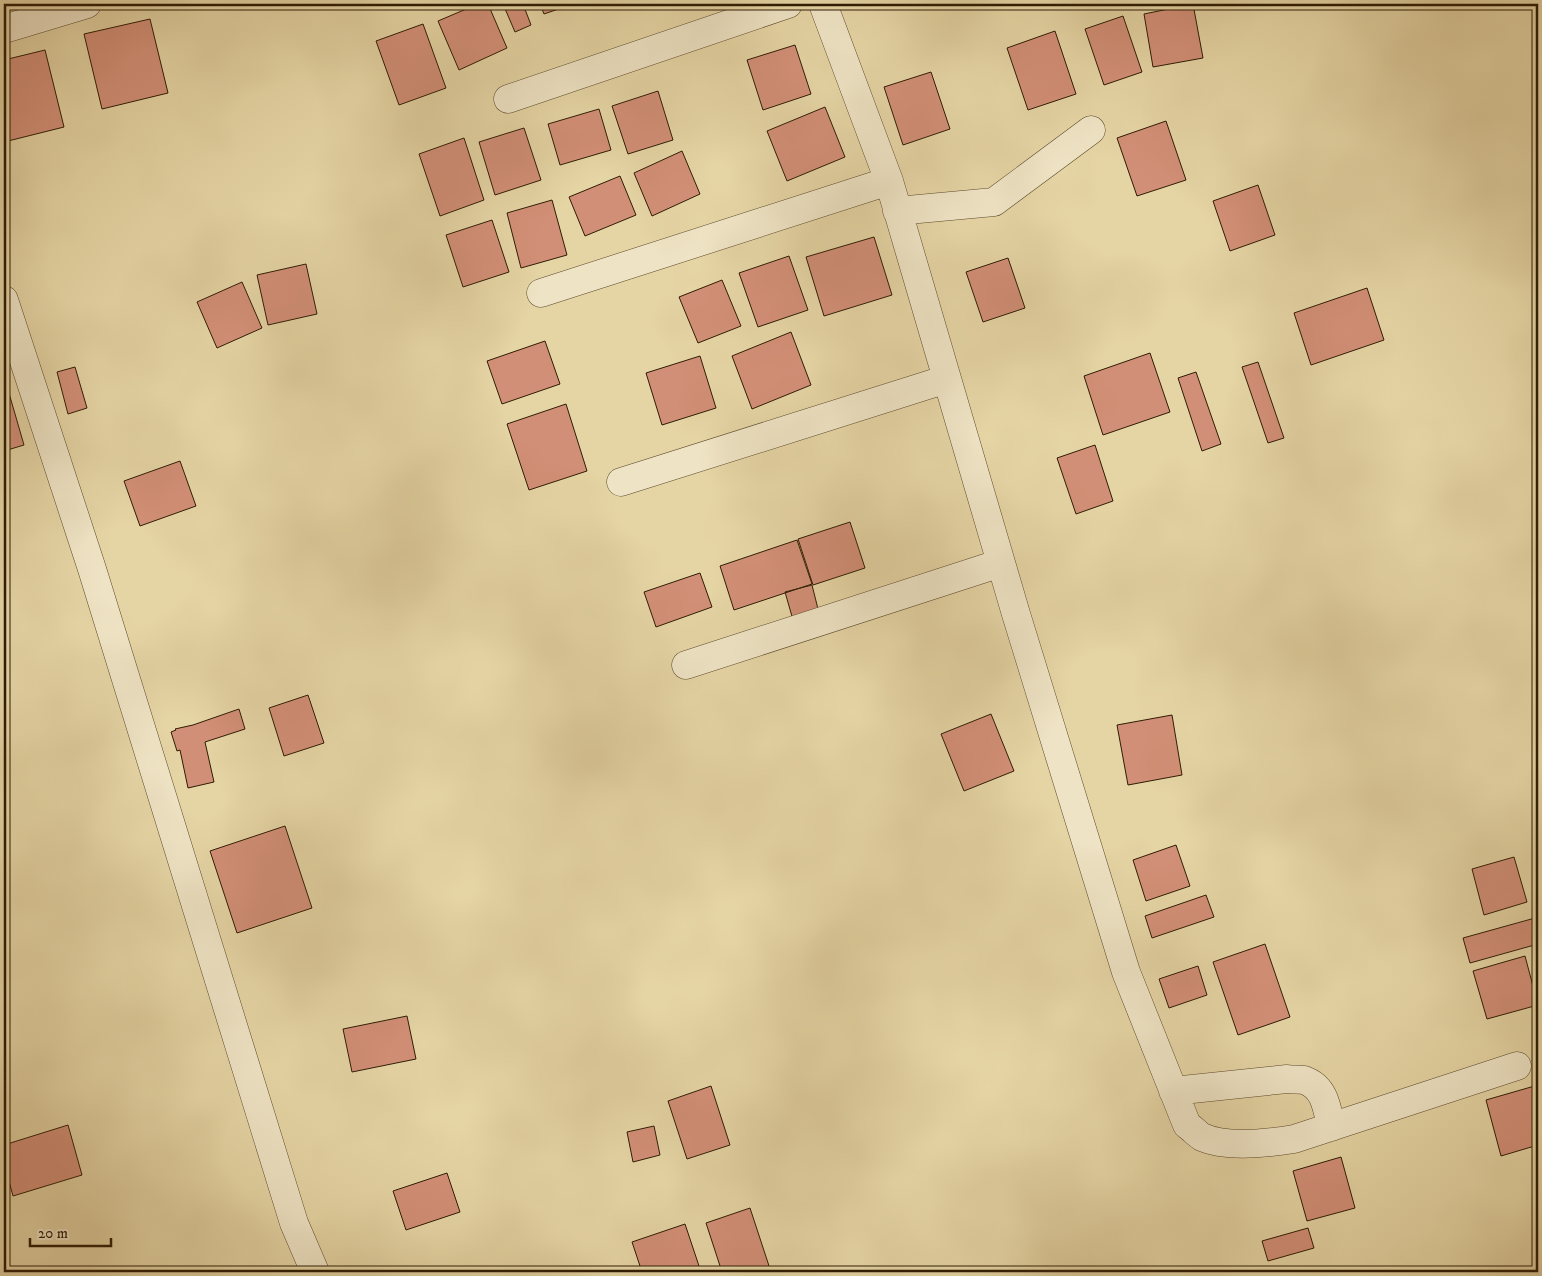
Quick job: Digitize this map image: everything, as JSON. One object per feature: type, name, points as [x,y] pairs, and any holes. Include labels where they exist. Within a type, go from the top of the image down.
[{"type":"street","points":[[4,28],[87,4]]},
{"type":"street","points":[[508,99],[788,4]]},
{"type":"street","points":[[823,4],[889,181],[1001,563],[1126,972],[1187,1124],[1202,1137],[1224,1142],[1264,1144],[1294,1139],[1517,1066]]},
{"type":"street","points":[[897,211],[994,202],[1091,130]]},
{"type":"street","points":[[541,293],[889,181]]},
{"type":"street","points":[[4,300],[92,568],[294,1223],[315,1272]]},
{"type":"street","points":[[621,482],[947,379]]},
{"type":"street","points":[[686,666],[1001,563]]},
{"type":"street","points":[[1173,1091],[1287,1079],[1304,1080],[1320,1090],[1326,1102],[1331,1127]]},
{"type":"building","points":[[478,4],[488,4],[507,48],[459,70],[438,21]]},
{"type":"building","points":[[503,4],[523,4],[531,25],[515,32]]},
{"type":"building","points":[[540,4],[573,4],[544,14]]},
{"type":"building","points":[[1193,4],[1203,58],[1153,67],[1144,14]]},
{"type":"building","points":[[1123,16],[1142,72],[1104,85],[1085,29]]},
{"type":"building","points":[[150,19],[168,93],[102,109],[84,34]]},
{"type":"building","points":[[423,24],[446,88],[399,105],[376,41]]},
{"type":"building","points":[[1055,31],[1076,94],[1028,110],[1007,48]]},
{"type":"building","points":[[795,45],[811,94],[763,110],[747,60]]},
{"type":"building","points":[[45,50],[64,127],[4,142],[4,60]]},
{"type":"building","points":[[931,72],[950,129],[903,145],[884,87]]},
{"type":"building","points":[[658,91],[673,140],[628,154],[612,106]]},
{"type":"building","points":[[825,107],[845,157],[787,181],[767,131]]},
{"type":"building","points":[[599,109],[611,150],[560,165],[548,124]]},
{"type":"building","points":[[1166,121],[1186,180],[1137,196],[1117,138]]},
{"type":"building","points":[[524,128],[541,180],[495,195],[479,142]]},
{"type":"building","points":[[464,138],[484,200],[440,216],[419,154]]},
{"type":"building","points":[[682,151],[700,194],[652,216],[634,173]]},
{"type":"building","points":[[620,176],[636,215],[585,236],[569,197]]},
{"type":"building","points":[[1258,185],[1275,235],[1230,251],[1213,201]]},
{"type":"building","points":[[552,200],[567,255],[521,268],[507,213]]},
{"type":"building","points":[[492,220],[509,272],[463,287],[446,235]]},
{"type":"building","points":[[874,237],[892,295],[824,316],[806,257]]},
{"type":"building","points":[[789,256],[808,310],[758,327],[739,273]]},
{"type":"building","points":[[1008,258],[1025,308],[983,322],[966,272]]},
{"type":"building","points":[[306,264],[317,314],[268,325],[257,275]]},
{"type":"building","points":[[722,280],[741,326],[698,343],[679,297]]},
{"type":"building","points":[[242,282],[262,328],[217,348],[197,302]]},
{"type":"building","points":[[1367,288],[1384,340],[1311,365],[1294,313]]},
{"type":"building","points":[[791,332],[811,385],[752,409],[732,356]]},
{"type":"building","points":[[545,341],[560,384],[502,404],[487,361]]},
{"type":"building","points":[[1150,353],[1170,412],[1103,435],[1084,376]]},
{"type":"building","points":[[700,356],[716,408],[662,425],[646,373]]},
{"type":"building","points":[[1258,362],[1284,438],[1268,443],[1242,367]]},
{"type":"building","points":[[75,367],[87,408],[68,414],[57,372]]},
{"type":"building","points":[[1196,372],[1221,444],[1202,451],[1178,378]]},
{"type":"building","points":[[4,376],[24,445],[4,451]]},
{"type":"building","points":[[566,404],[587,471],[529,490],[507,424]]},
{"type":"building","points":[[1095,445],[1113,501],[1076,514],[1057,458]]},
{"type":"building","points":[[180,461],[196,506],[140,526],[124,481]]},
{"type":"building","points":[[850,522],[865,568],[813,585],[798,539]]},
{"type":"building","points":[[797,540],[812,584],[734,610],[720,566]]},
{"type":"building","points":[[700,573],[712,607],[656,627],[644,592]]},
{"type":"building","points":[[812,585],[819,613],[793,620],[785,592]]},
{"type":"building","points":[[308,695],[324,743],[284,756],[269,708]]},
{"type":"building","points":[[239,709],[245,729],[205,742],[214,782],[188,788],[180,750],[177,751],[171,732],[175,729],[193,725]]},
{"type":"building","points":[[991,714],[1014,771],[964,791],[941,734]]},
{"type":"building","points":[[1172,715],[1182,775],[1128,785],[1117,725]]},
{"type":"building","points":[[285,826],[312,908],[237,933],[210,851]]},
{"type":"building","points":[[1176,845],[1190,886],[1146,901],[1133,860]]},
{"type":"building","points":[[1514,857],[1527,902],[1484,915],[1472,869]]},
{"type":"building","points":[[1206,895],[1214,917],[1152,938],[1145,916]]},
{"type":"building","points":[[1535,918],[1538,929],[1538,944],[1470,963],[1463,938]]},
{"type":"building","points":[[1265,944],[1290,1017],[1238,1035],[1213,962]]},
{"type":"building","points":[[1525,956],[1538,1005],[1487,1019],[1473,971]]},
{"type":"building","points":[[1198,966],[1207,995],[1169,1008],[1159,979]]},
{"type":"building","points":[[407,1016],[416,1059],[352,1072],[343,1029]]},
{"type":"building","points":[[1538,1085],[1538,1145],[1501,1156],[1486,1100]]},
{"type":"building","points":[[711,1086],[730,1145],[687,1159],[668,1101]]},
{"type":"building","points":[[68,1125],[82,1175],[13,1196],[4,1163],[4,1145]]},
{"type":"building","points":[[654,1126],[660,1155],[633,1162],[627,1132]]},
{"type":"building","points":[[1341,1157],[1355,1208],[1307,1221],[1293,1171]]},
{"type":"building","points":[[447,1173],[460,1212],[406,1230],[393,1191]]},
{"type":"building","points":[[750,1208],[771,1272],[722,1272],[706,1223]]},
{"type":"building","points":[[685,1224],[701,1272],[642,1272],[632,1242]]},
{"type":"building","points":[[1308,1228],[1314,1248],[1268,1261],[1262,1241]]}]
